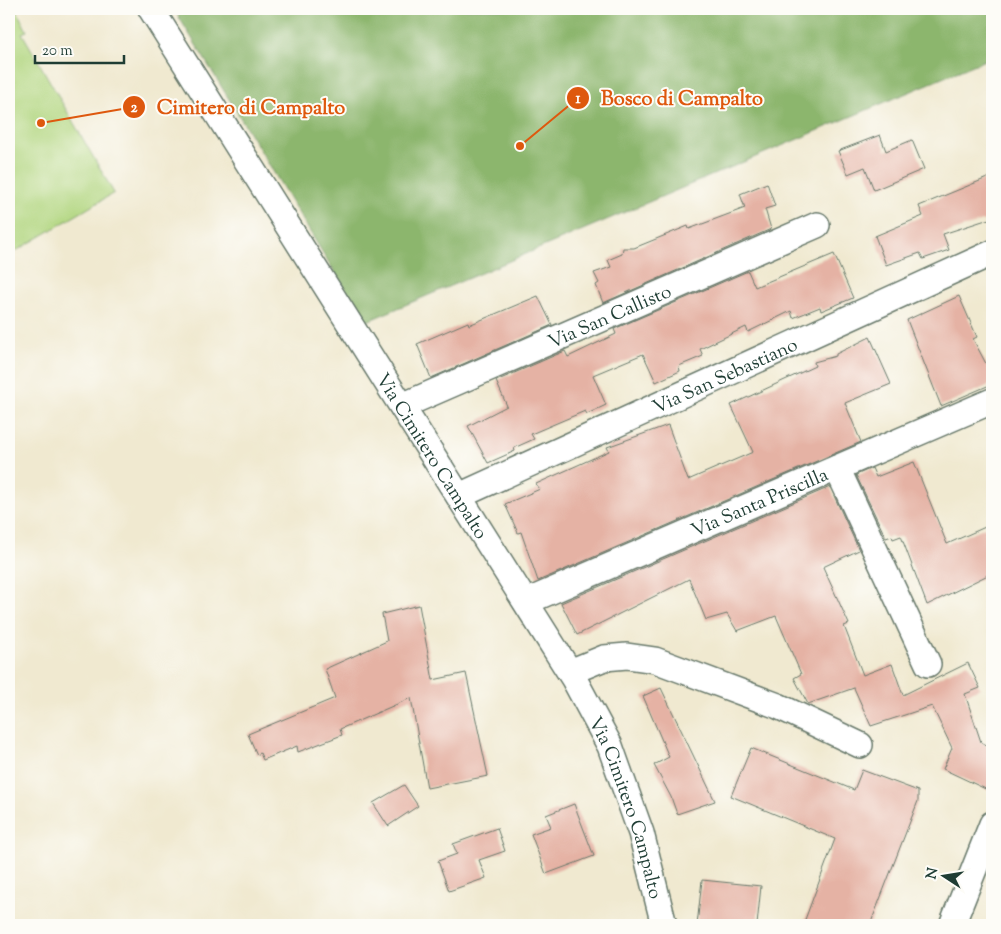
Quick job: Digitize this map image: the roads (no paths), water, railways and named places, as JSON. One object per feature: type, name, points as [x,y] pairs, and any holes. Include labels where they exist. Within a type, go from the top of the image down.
[{"type":"street","name":"Via Cimitero Campalto","points":[[151,9],[570,672],[610,746],[641,833],[664,925]]},
{"type":"street","name":"Via San Callisto","points":[[402,406],[817,225]]},
{"type":"street","name":"Via San Sebastiano","points":[[459,496],[992,253]]},
{"type":"street","name":"Via Santa Priscilla","points":[[526,602],[992,401]]},
{"type":"street","points":[[837,468],[928,664]]},
{"type":"street","points":[[570,672],[604,658],[627,656],[655,660],[778,706],[860,745]]},
{"type":"street","points":[[952,925],[992,824]]},
{"type":"place","name":"Cimitero di Campalto","points":[[41,123]]},
{"type":"place","name":"Bosco di Campalto","points":[[520,146]]}]
